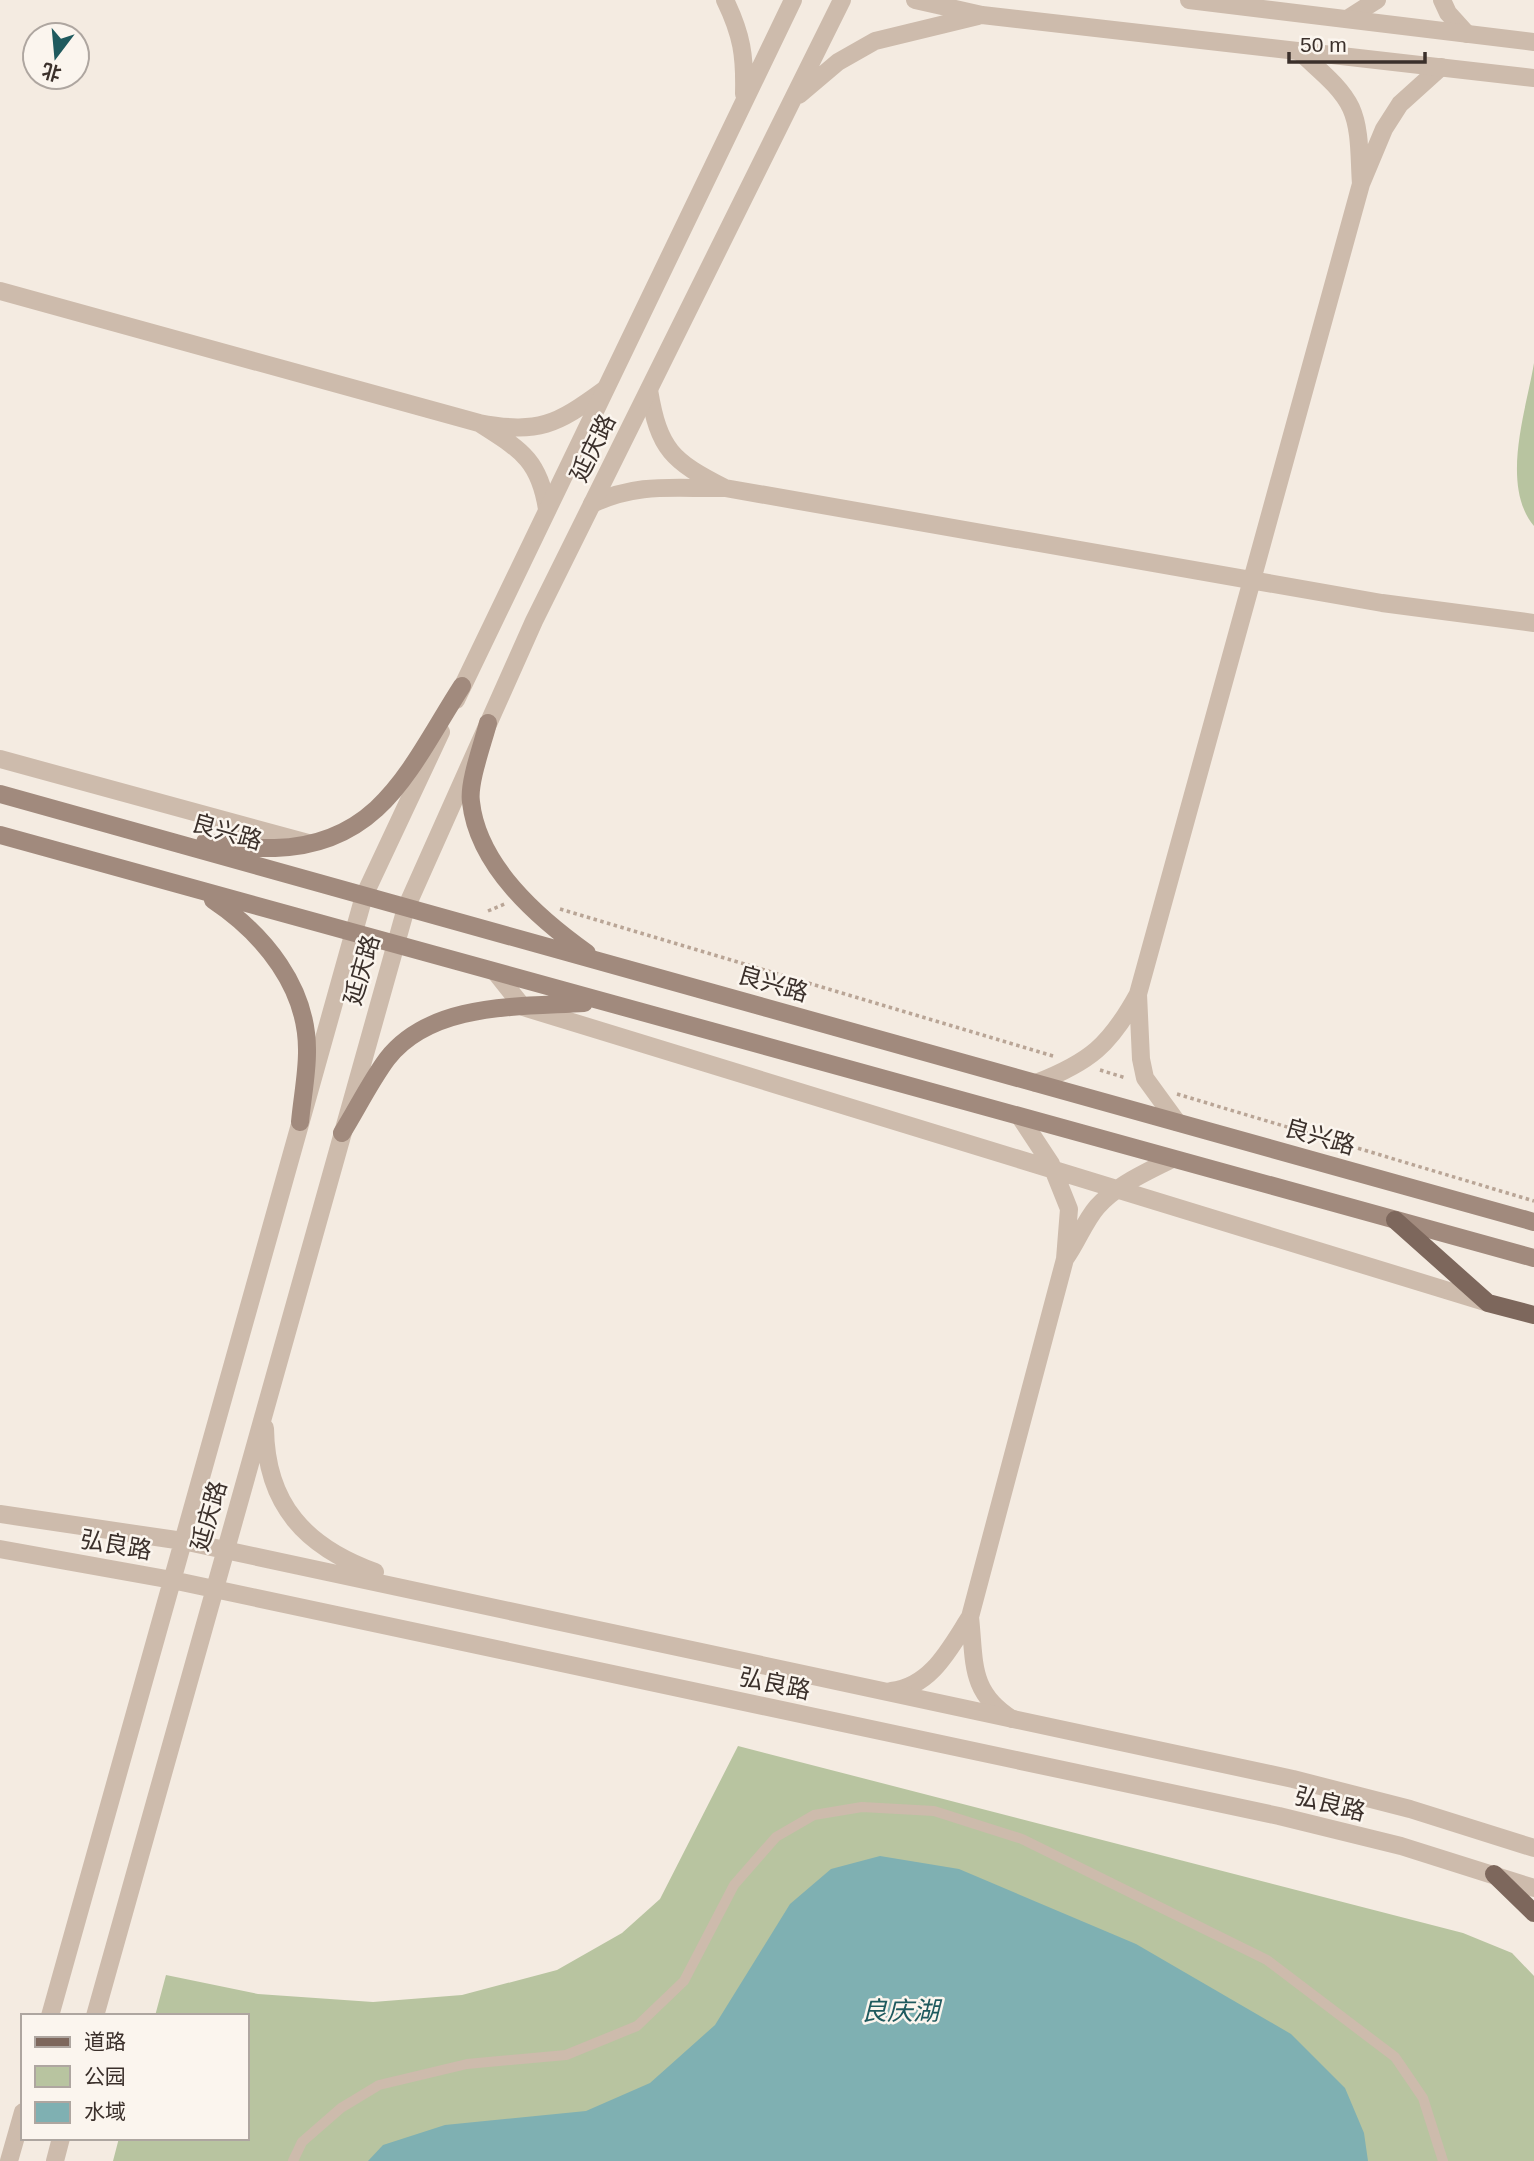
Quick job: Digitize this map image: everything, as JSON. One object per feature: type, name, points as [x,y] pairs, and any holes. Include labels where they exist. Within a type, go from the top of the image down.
[{"type":"main road","points":[[149,835],[274,848],[311,844],[345,833],[369,818],[393,793],[463,686]]},
{"type":"main road","points":[[488,723],[470,800],[484,848],[552,928],[598,961]]},
{"type":"main road","name":"良兴路","points":[[0,794],[1534,1222]]},
{"type":"main road","points":[[0,835],[1534,1258]]},
{"type":"main road","points":[[198,890],[230,911],[259,939],[287,975],[303,1009],[307,1052],[300,1122]]},
{"type":"main road","points":[[342,1133],[388,1058],[413,1036],[440,1022],[481,1011],[602,1002]]},
{"type":"main road","points":[[1395,1220],[1488,1303],[1534,1315]]},
{"type":"main road","points":[[1494,1874],[1534,1913]]},
{"type":"street","points":[[725,0],[740,30],[745,62],[744,101]]},
{"type":"street","name":"延庆路","points":[[51,2014],[364,896],[793,0]]},
{"type":"street","name":"延庆路","points":[[96,2014],[406,908],[534,621],[842,0]]},
{"type":"street","points":[[915,0],[982,15],[1534,78]]},
{"type":"street","points":[[1189,0],[1534,42]]},
{"type":"street","points":[[1347,19],[1377,0]]},
{"type":"street","points":[[1442,0],[1448,13],[1467,34]]},
{"type":"street","points":[[794,99],[838,62],[875,41],[982,15]]},
{"type":"street","points":[[1299,51],[1337,88],[1351,108],[1357,133],[1361,184]]},
{"type":"street","points":[[1036,1083],[1079,1064],[1119,1030],[1138,994],[1361,184],[1384,129],[1400,104],[1441,67]]},
{"type":"street","points":[[0,291],[479,423],[509,428],[542,427],[570,415],[604,390]]},
{"type":"street","points":[[649,390],[659,436],[671,453],[685,466],[725,488]]},
{"type":"street","points":[[479,423],[514,446],[529,461],[543,480],[547,509]]},
{"type":"street","points":[[592,504],[616,493],[641,487],[725,488],[1382,603],[1534,623]]},
{"type":"street","points":[[0,759],[311,844]]},
{"type":"street","points":[[496,973],[523,1007],[1488,1303]]},
{"type":"street","points":[[1138,994],[1141,1059],[1151,1086],[1177,1122]]},
{"type":"street","points":[[887,1692],[911,1689],[924,1679],[946,1655],[970,1617],[1065,1259],[1069,1209],[1053,1170],[1020,1117]]},
{"type":"street","points":[[1065,1259],[1079,1241],[1096,1209],[1118,1189],[1172,1159]]},
{"type":"street","points":[[265,1408],[265,1446],[272,1477],[301,1529],[321,1547],[344,1561],[433,1594]]},
{"type":"street","name":"弘良路","points":[[0,1514],[183,1541],[1293,1779],[1410,1809],[1534,1848]]},
{"type":"street","name":"弘良路","points":[[0,1549],[172,1580],[1279,1816],[1401,1846],[1534,1888]]},
{"type":"street","points":[[970,1617],[978,1684],[993,1707],[1012,1719]]},
{"type":"street","points":[[9,2161],[21,2119]]},
{"type":"street","points":[[55,2161],[60,2140]]},
{"type":"lane","points":[[293,2161],[302,2141],[341,2108],[379,2085],[467,2064],[566,2055],[637,2026],[684,1981],[734,1885],[776,1837],[814,1815],[862,1807],[934,1811],[1023,1839],[1266,1960],[1395,2057],[1423,2098],[1443,2161]]},
{"type":"path","points":[[458,922],[523,897],[1534,1200]]},
{"type":"green space","points":[[1534,363],[1534,526],[1524,509],[1517,469],[1518,447]]},
{"type":"green space","points":[[738,1746],[1463,1933],[1512,1953],[1534,1976],[1534,2161],[113,2161],[118,2140],[248,2140],[248,2014],[156,2014],[166,1975],[258,1994],[373,2002],[462,1995],[557,1970],[622,1933],[660,1899]]},
{"type":"water","name":"良庆湖","points":[[880,1856],[959,1869],[1136,1944],[1291,2034],[1345,2088],[1364,2133],[1368,2161],[368,2161],[383,2145],[445,2125],[586,2111],[650,2083],[715,2025],[790,1904],[831,1869]]}]
